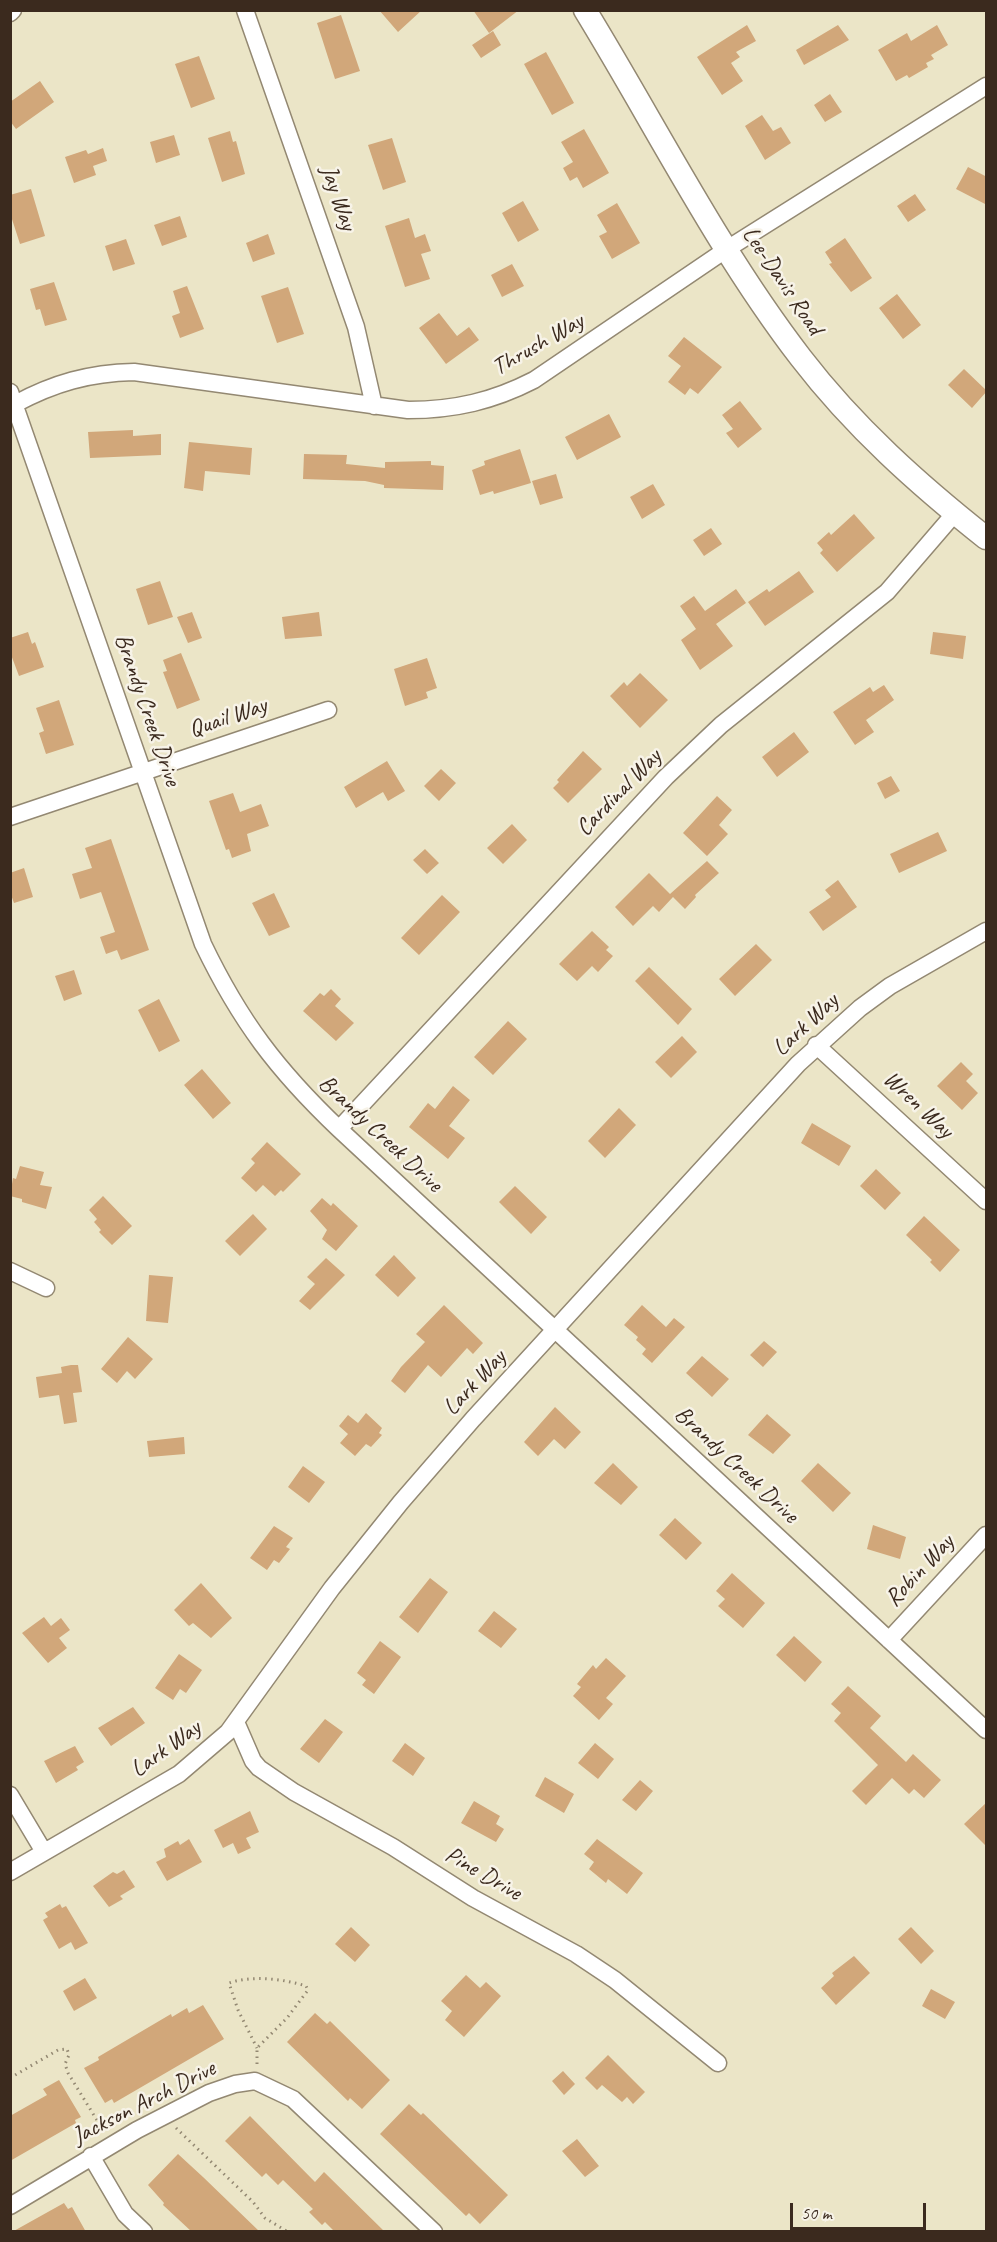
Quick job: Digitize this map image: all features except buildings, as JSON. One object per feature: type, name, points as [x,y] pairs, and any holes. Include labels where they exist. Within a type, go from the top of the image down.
[{"type":"main road","name":"Lee-Davis Road","points":[[585,10],[727,249],[795,351],[876,443],[955,513],[987,538]]},
{"type":"street","name":"Jay Way","points":[[245,10],[356,327],[374,406]]},
{"type":"street","name":"Thrush Way","points":[[13,398],[75,378],[104,373],[134,372],[408,410],[440,410],[471,405],[507,394],[544,374],[727,249],[987,86]]},
{"type":"street","name":"Brandy Creek Drive","points":[[13,398],[203,944],[222,985],[267,1054],[297,1089],[339,1129],[987,1730]]},
{"type":"street","name":"Cardinal Way","points":[[339,1129],[666,777],[721,725],[887,592],[955,513]]},
{"type":"street","name":"Quail Way","points":[[10,817],[328,710]]},
{"type":"street","name":"Lark Way","points":[[10,1872],[179,1774],[236,1722],[332,1588],[401,1502],[473,1419],[816,1045],[890,986],[987,931]]},
{"type":"street","name":"Wren Way","points":[[816,1045],[987,1201]]},
{"type":"street","points":[[10,1271],[46,1288]]},
{"type":"street","name":"Robin Way","points":[[889,1640],[987,1535]]},
{"type":"street","name":"Pine Drive","points":[[236,1722],[259,1768],[294,1792],[393,1847],[473,1898],[576,1954],[615,1980],[718,2063]]},
{"type":"street","points":[[10,1795],[44,1852]]},
{"type":"street","name":"Jackson Arch Drive","points":[[10,2206],[111,2144],[209,2093],[235,2084],[255,2081],[293,2099],[434,2232]]},
{"type":"street","points":[[91,2157],[125,2214],[144,2232]]},
{"type":"path","points":[[255,2081],[257,2048],[238,2010],[229,1983],[268,1977],[275,1981],[306,1986],[305,1995],[287,2018],[257,2048]]},
{"type":"path","points":[[10,2078],[58,2050],[67,2049],[69,2055],[65,2064],[68,2073],[111,2144]]},
{"type":"path","points":[[166,2115],[178,2131],[253,2202],[265,2218],[288,2232]]}]
